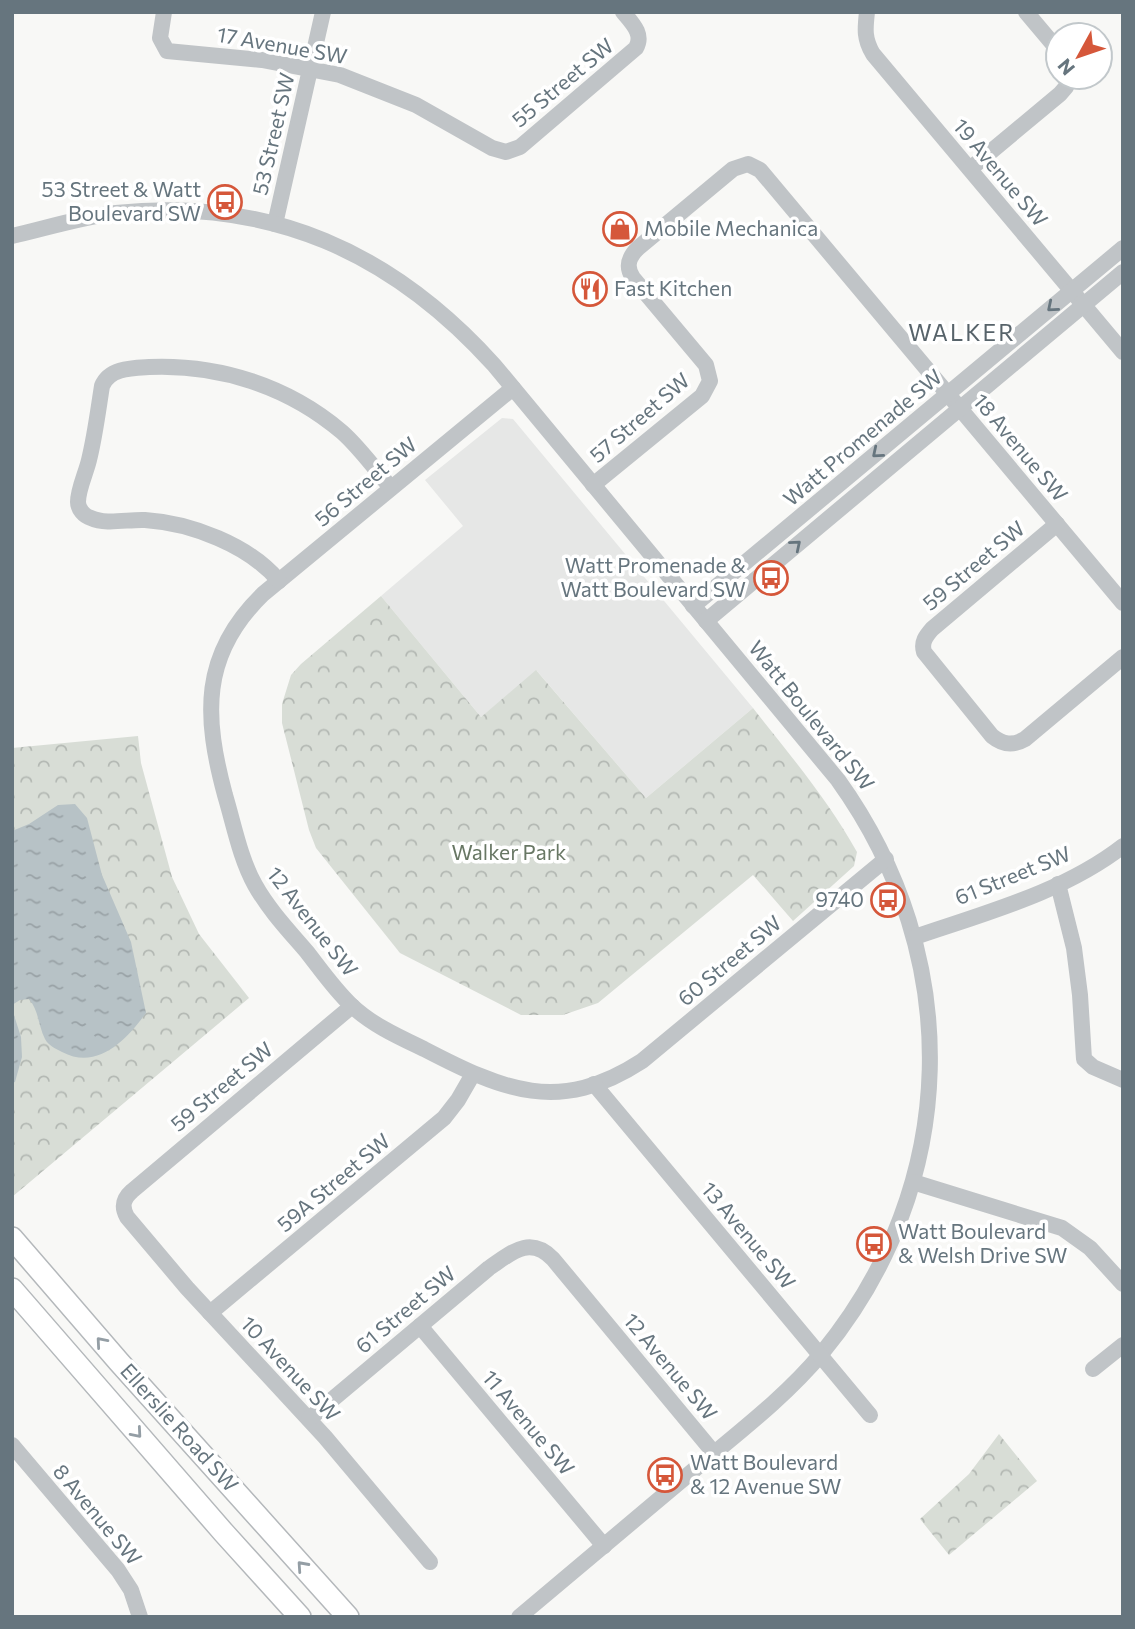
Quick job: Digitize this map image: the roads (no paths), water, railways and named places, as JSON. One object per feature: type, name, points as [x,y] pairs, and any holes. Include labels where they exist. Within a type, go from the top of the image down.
[{"type":"main road","name":"Ellerslie Road SW","points":[[12,1238],[119,1362],[348,1617]]},
{"type":"main road","name":"Ellerslie Road SW","points":[[12,1289],[300,1617]]},
{"type":"main road","points":[[224,1533],[294,1592],[318,1617]]},
{"type":"street","name":"17 Avenue SW","points":[[164,12],[160,34],[167,51],[213,54],[311,68],[366,83],[443,118],[492,148],[506,152]]},
{"type":"street","name":"53 Street SW","points":[[275,224],[323,12]]},
{"type":"street","name":"55 Street SW","points":[[506,152],[520,147],[636,48],[639,39],[637,30],[623,12]]},
{"type":"street","name":"19 Avenue SW","points":[[867,12],[866,39],[873,54],[1123,352]]},
{"type":"street","points":[[1026,12],[1044,33]]},
{"type":"street","points":[[970,169],[1062,91]]},
{"type":"street","name":"18 Avenue SW","points":[[710,381],[706,365],[633,278],[629,265],[631,256],[638,248],[733,169],[748,164],[760,170],[1123,603]]},
{"type":"street","name":"Watt Boulevard SW","points":[[12,236],[90,217],[167,210],[220,213],[275,224],[341,247],[399,279],[450,320],[513,388],[838,780],[864,818],[886,859],[915,937],[927,999],[931,1040],[924,1132],[913,1182],[900,1220],[866,1290],[820,1355],[777,1399],[519,1617]]},
{"type":"street","name":"Watt Promenade SW","points":[[693,606],[1123,248]]},
{"type":"street","name":"Watt Promenade SW","points":[[706,621],[1123,272]]},
{"type":"street","points":[[279,581],[262,563],[223,541],[200,532],[159,521],[95,520],[83,513],[79,498],[89,460],[102,386],[107,377],[122,370],[181,367],[227,374],[263,384],[306,406],[343,433],[391,488]]},
{"type":"street","name":"57 Street SW","points":[[593,485],[702,396],[710,381]]},
{"type":"street","name":"56 Street SW","points":[[248,610],[279,581],[513,388]]},
{"type":"street","name":"59 Street SW","points":[[1056,524],[932,629],[923,643],[927,658],[992,736],[1003,744],[1014,744],[1025,739],[1123,657]]},
{"type":"street","name":"12 Avenue SW","points":[[248,610],[230,636],[215,677],[209,716],[215,760],[240,849],[255,885],[268,905],[352,1006],[389,1031],[495,1083],[527,1091],[560,1091],[594,1084]]},
{"type":"street","name":"61 Street SW","points":[[915,937],[1058,884],[1123,846]]},
{"type":"street","name":"60 Street SW","points":[[594,1084],[623,1073],[649,1056],[886,859]]},
{"type":"street","points":[[1058,884],[1074,948],[1084,1059],[1093,1067],[1123,1080]]},
{"type":"street","name":"59 Street SW","points":[[123,1204],[132,1191],[352,1006]]},
{"type":"street","name":"59A Street SW","points":[[210,1314],[443,1118],[458,1100],[472,1074]]},
{"type":"street","name":"13 Avenue SW","points":[[594,1084],[870,1415]]},
{"type":"street","points":[[913,1182],[1062,1228],[1090,1248],[1123,1284]]},
{"type":"street","name":"10 Avenue SW","points":[[123,1204],[127,1217],[210,1314],[309,1419],[430,1562]]},
{"type":"street","name":"61 Street SW","points":[[309,1419],[476,1278],[526,1246],[537,1247]]},
{"type":"street","name":"12 Avenue SW","points":[[537,1247],[553,1259],[714,1453]]},
{"type":"street","name":"11 Avenue SW","points":[[420,1326],[604,1546]]},
{"type":"street","points":[[1093,1369],[1123,1345]]},
{"type":"street","name":"8 Avenue SW","points":[[12,1445],[118,1570],[131,1590],[140,1617]]},
{"type":"water","points":[[75,804],[87,818],[102,875],[131,942],[146,1013],[121,1042],[88,1058],[75,1057],[48,1043],[29,999],[12,1005],[12,831],[29,824],[58,805]]},
{"type":"water","points":[[12,1009],[21,1037],[22,1057],[15,1082],[12,1083]]},
{"type":"place","name":"53 Street & Watt Boulevard SW","points":[[225,202]]},
{"type":"place","name":"Mobile Mechanica","points":[[620,229]]},
{"type":"place","name":"Fast Kitchen","points":[[590,289]]},
{"type":"place","name":"Watt Promenade & Watt Boulevard SW","points":[[771,578]]},
{"type":"place","name":"9740","points":[[888,900]]},
{"type":"place","name":"Watt Boulevard & Welsh Drive SW","points":[[874,1244]]},
{"type":"place","name":"Watt Boulevard & 12 Avenue SW","points":[[665,1475]]},
{"type":"district","name":"WALKER","points":[[962,333]]},
{"type":"park label","name":"Walker Park","points":[[509,853]]}]
